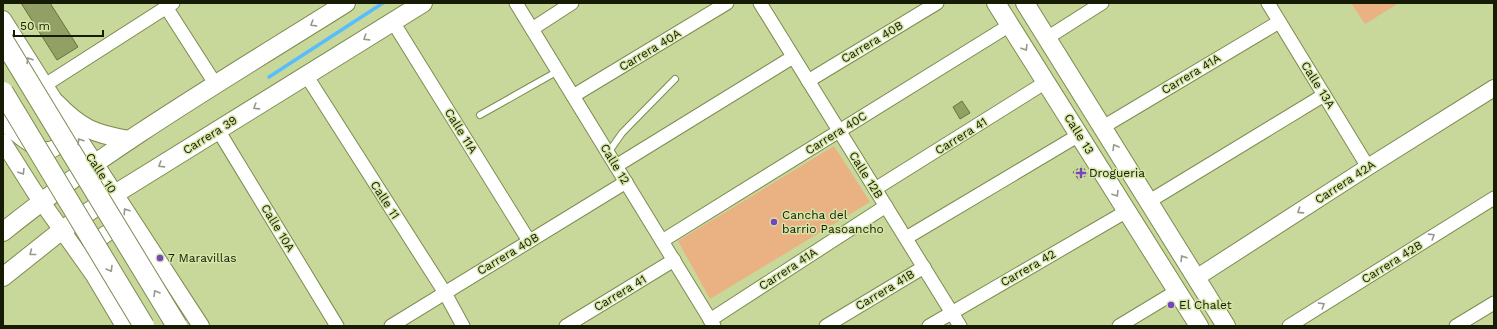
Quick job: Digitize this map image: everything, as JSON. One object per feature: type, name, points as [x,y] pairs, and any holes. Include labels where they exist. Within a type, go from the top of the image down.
[{"type":"main road","points":[[3,232],[41,201],[130,140],[346,3]]},
{"type":"main road","name":"Carrera 39","points":[[3,276],[62,230],[114,194],[423,3]]},
{"type":"main road","name":"Calle 13","points":[[996,3],[1199,326]]},
{"type":"main road","name":"Calle 13","points":[[1025,3],[1226,326]]},
{"type":"main road","name":"Calle 10","points":[[3,40],[176,326]]},
{"type":"main road","points":[[3,92],[144,326]]},
{"type":"main road","points":[[61,110],[85,128],[104,135],[130,140]]},
{"type":"main road","points":[[62,186],[83,180],[89,180],[105,186],[114,194]]},
{"type":"street","name":"Calle 12","points":[[516,3],[712,323]]},
{"type":"street","points":[[532,29],[572,3]]},
{"type":"street","name":"Carrera 40A","points":[[573,96],[727,3]]},
{"type":"street","name":"Calle 12B","points":[[760,3],[960,326]]},
{"type":"street","name":"Carrera 40B","points":[[808,81],[937,3]]},
{"type":"street","points":[[1047,38],[1102,3]]},
{"type":"street","name":"Calle 13A","points":[[1268,3],[1368,167]]},
{"type":"street","points":[[45,85],[169,5],[216,85]]},
{"type":"street","name":"Calle 10","points":[[3,19],[114,194],[201,326]]},
{"type":"street","name":"Calle 11A","points":[[393,22],[529,241]]},
{"type":"street","name":"Carrera 41A","points":[[1102,127],[1279,22]]},
{"type":"street","name":"Carrera 40C","points":[[662,241],[1010,25]]},
{"type":"street","points":[[616,166],[793,57]]},
{"type":"street","name":"Calle 11","points":[[306,75],[445,292],[463,326]]},
{"type":"street","name":"Carrera 41","points":[[876,189],[1046,82]]},
{"type":"street","name":"Carrera 42A","points":[[1196,278],[1494,88]]},
{"type":"street","points":[[1148,202],[1324,95]]},
{"type":"street","points":[[3,122],[32,146],[41,150],[46,150],[54,148],[60,142],[65,129],[61,110]]},
{"type":"street","name":"Calle 10A","points":[[218,130],[337,326]]},
{"type":"street","points":[[906,238],[1079,135]]},
{"type":"street","points":[[3,142],[41,201],[93,274],[124,326]]},
{"type":"street","name":"Carrera 40B","points":[[391,326],[626,182]]},
{"type":"street","name":"Carrera 42B","points":[[1289,326],[1494,198]]},
{"type":"street","name":"Carrera 41A","points":[[712,323],[886,206]]},
{"type":"street","name":"Carrera 42","points":[[930,326],[1127,211]]},
{"type":"street","points":[[93,274],[90,266],[90,254],[95,244],[102,236],[113,231],[124,231],[135,235],[148,245]]},
{"type":"street","name":"Carrera 41","points":[[566,326],[674,260]]},
{"type":"street","name":"Carrera 41B","points":[[826,326],[924,267]]},
{"type":"street","points":[[1119,326],[1177,291]]},
{"type":"street","points":[[1456,326],[1494,303]]},
{"type":"lane","points":[[480,115],[558,71]]},
{"type":"lane","points":[[608,153],[622,133],[675,79]]},
{"type":"shaded area","points":[[1351,3],[1399,3],[1365,24]]},
{"type":"shaded area","name":"Cancha del barrio Pasoancho","points":[[834,146],[870,202],[710,299],[678,241]]},
{"type":"building","points":[[21,3],[50,3],[78,47],[57,60]]},
{"type":"building","points":[[962,101],[970,113],[960,119],[953,107]]},
{"type":"building","name":"Drogueria","points":[[1082,166],[1088,174],[1079,180],[1073,172]]},
{"type":"waterway","points":[[269,77],[383,3]]},
{"type":"place","name":"Drogueria","points":[[1081,173]]},
{"type":"place","name":"Cancha del barrio Pasoancho","points":[[774,222]]},
{"type":"place","name":"7 Maravillas","points":[[160,258]]},
{"type":"place","name":"El Chalet","points":[[1171,305]]}]
